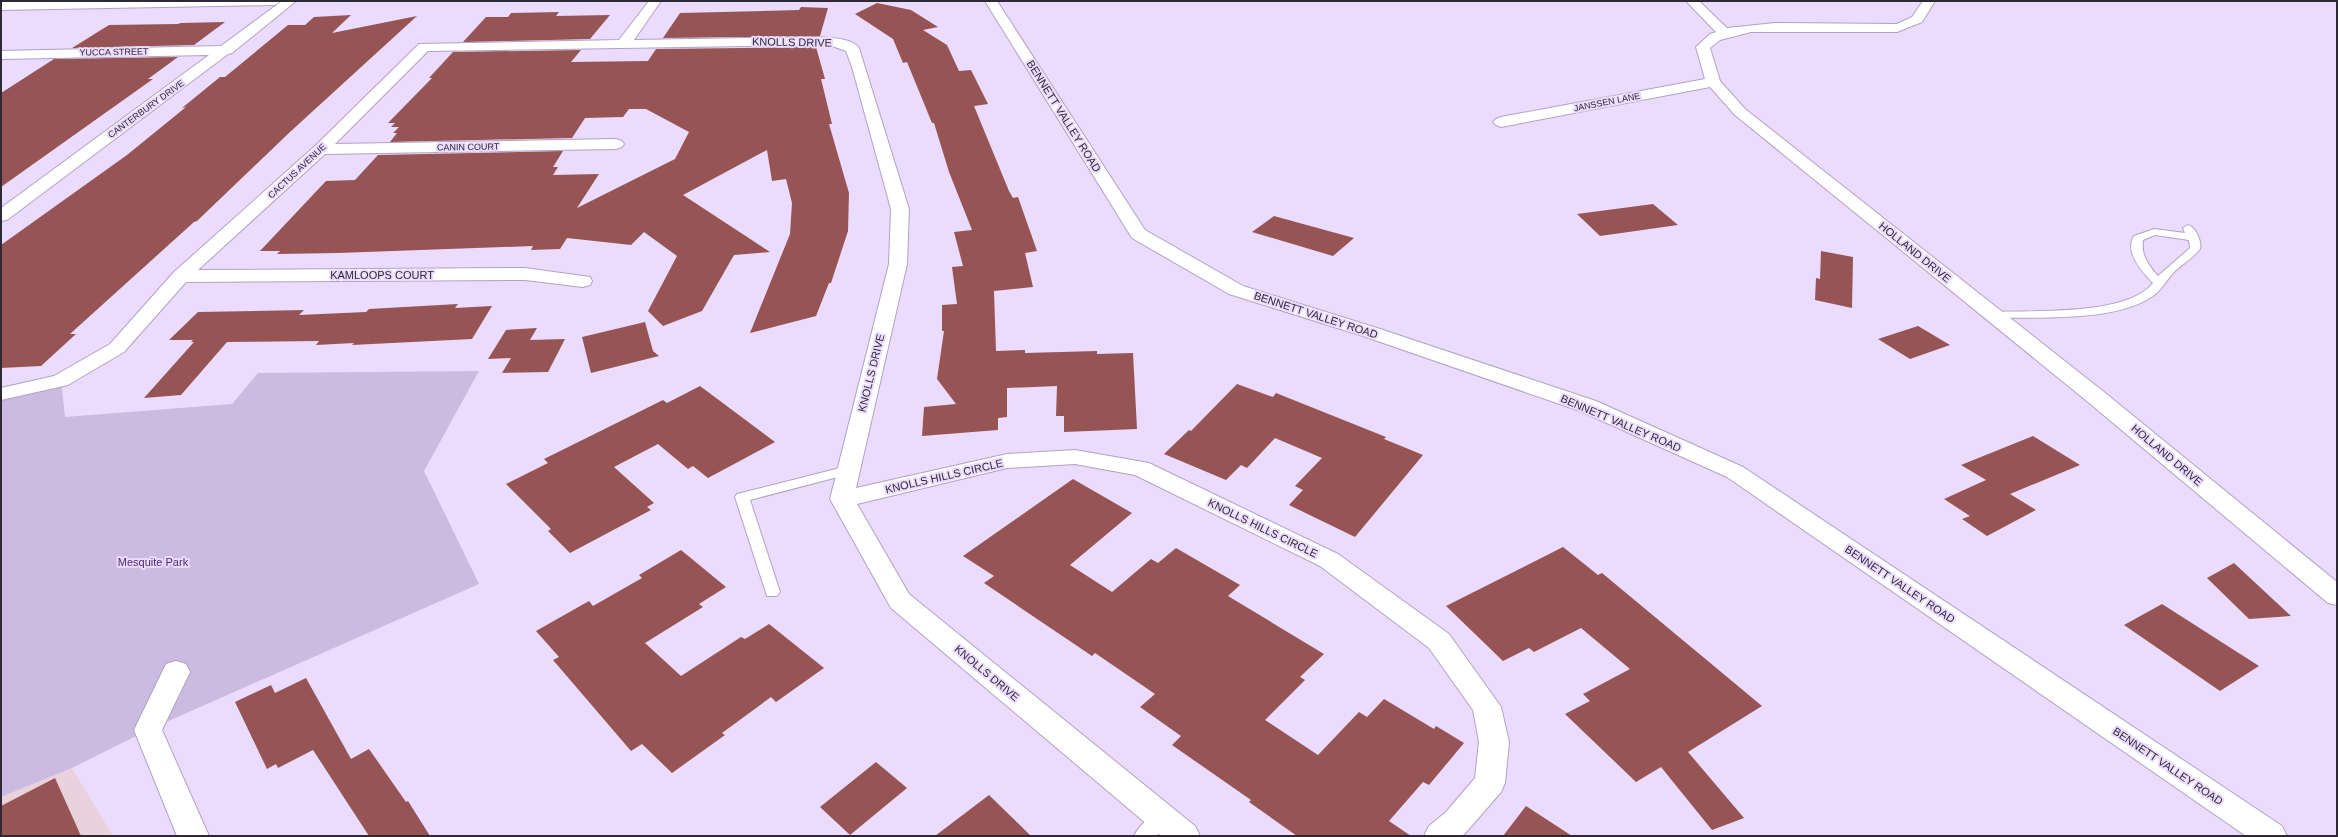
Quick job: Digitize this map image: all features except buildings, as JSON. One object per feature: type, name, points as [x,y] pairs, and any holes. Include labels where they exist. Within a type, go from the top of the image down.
[{"type":"street","points":[[1,6],[275,1]]},
{"type":"street","name":"CANTERBURY DRIVE","points":[[1,216],[227,50],[290,1]]},
{"type":"street","points":[[624,43],[654,5],[655,1]]},
{"type":"street","name":"BENNETT VALLEY ROAD","points":[[991,1],[1138,234],[1236,290],[1378,335],[1588,406],[1735,472],[2271,836]]},
{"type":"street","points":[[1692,1],[1726,34]]},
{"type":"street","name":"HOLLAND DRIVE","points":[[1929,1],[1924,14],[1911,25],[1897,28],[1768,27],[1739,29],[1716,37],[1703,47],[1713,82],[1740,112],[1994,315],[2337,596]]},
{"type":"street","name":"KNOLLS DRIVE","points":[[624,43],[815,41],[838,42],[852,48],[860,67],[900,209],[898,264],[842,499],[900,601],[1184,836]]},
{"type":"street","name":"CACTUS AVENUE","points":[[1,394],[61,381],[117,348],[181,276],[321,150],[424,47],[624,43]]},
{"type":"street","name":"YUCCA STREET","points":[[1,54],[227,50]]},
{"type":"street","points":[[1,70],[27,54]]},
{"type":"street","name":"JANSSEN LANE","points":[[1501,122],[1713,82]]},
{"type":"street","name":"CANIN COURT","points":[[321,150],[616,144]]},
{"type":"street","name":"KAMLOOPS COURT","points":[[181,276],[525,274],[583,281]]},
{"type":"street","name":"KNOLLS HILLS CIRCLE","points":[[842,499],[1007,461],[1075,457],[1141,468],[1329,560],[1439,641],[1488,707],[1494,742],[1490,783],[1457,821],[1440,836]]},
{"type":"street","points":[[176,672],[148,730],[193,836]]},
{"type":"lane","points":[[1994,315],[2079,311],[2113,307],[2137,301],[2148,294],[2159,283],[2177,264],[2195,249],[2196,244],[2190,232],[2154,232],[2138,238],[2137,245],[2140,262],[2159,283]]},
{"type":"lane","points":[[772,592],[742,497],[848,470]]},
{"type":"lane","points":[[1143,836],[1163,818]]},
{"type":"shaded area","points":[[72,768],[113,836],[1,836],[1,797]]},
{"type":"green space","name":"Mesquite Park","points":[[479,371],[424,471],[479,584],[148,730],[72,768],[1,797],[1,394],[61,381],[65,417],[232,404],[258,373]]}]
